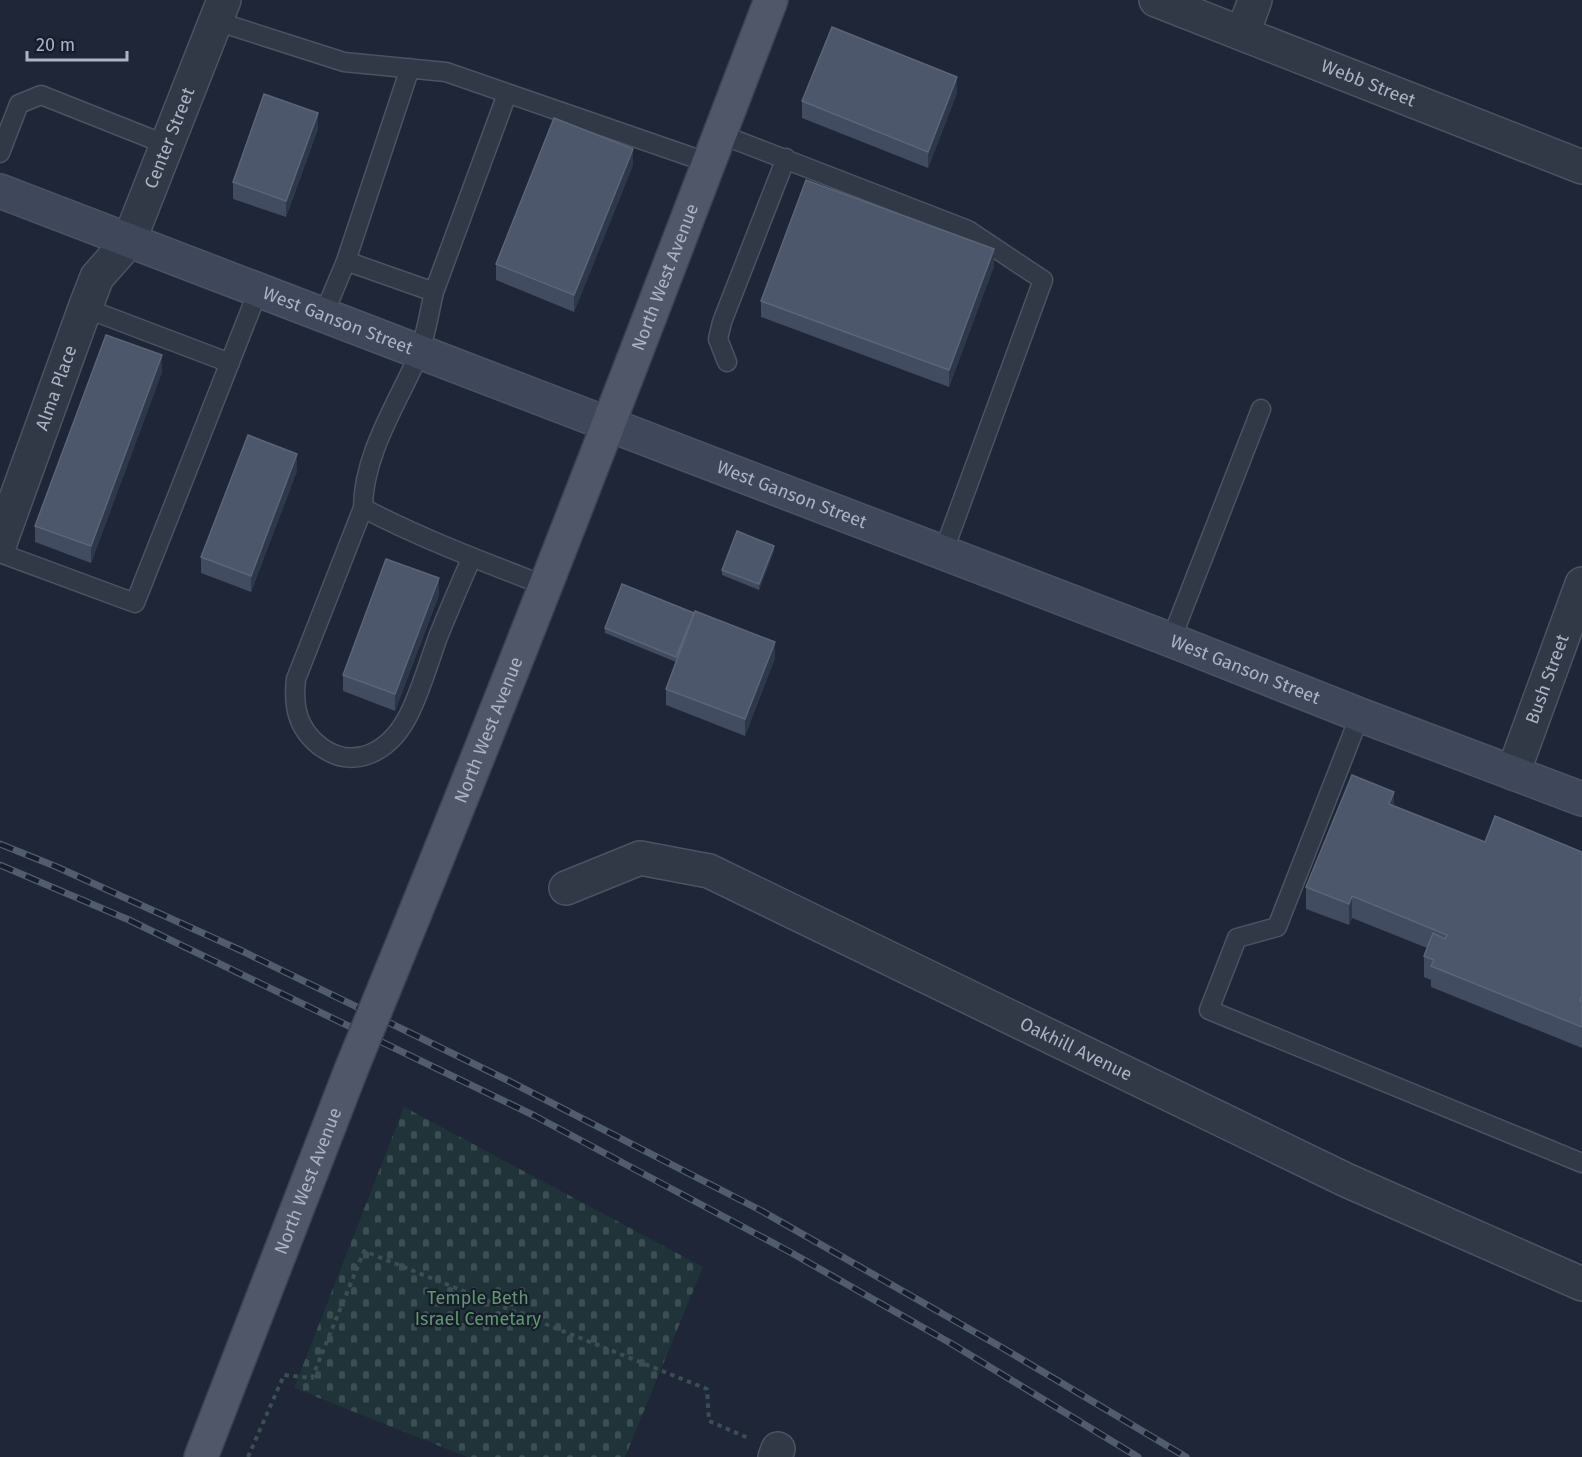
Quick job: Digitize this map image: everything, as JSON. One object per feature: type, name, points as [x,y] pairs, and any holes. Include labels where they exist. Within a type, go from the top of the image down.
[{"type":"main road","name":"North West Avenue","points":[[201,1457],[351,1070],[609,425],[771,0]]},
{"type":"street","name":"Webb Street","points":[[1156,0],[1582,167]]},
{"type":"street","points":[[1243,33],[1255,0]]},
{"type":"street","name":"Center Street","points":[[129,241],[220,10]]},
{"type":"street","name":"West Ganson Street","points":[[0,191],[1172,640],[1360,716],[1582,799]]},
{"type":"street","name":"Alma Place","points":[[0,543],[97,277],[129,241]]},
{"type":"street","name":"Bush Street","points":[[1514,773],[1582,584]]},
{"type":"street","name":"Oakhill Avenue","points":[[566,888],[640,858],[709,871],[1346,1180],[1582,1284]]},
{"type":"lane","points":[[220,10],[344,62],[446,72],[507,94],[715,148],[786,158],[968,230],[1043,280],[943,553]]},
{"type":"lane","points":[[323,316],[346,261],[410,68]]},
{"type":"lane","points":[[472,557],[407,718],[390,742],[375,753],[352,759],[330,753],[312,740],[298,718],[294,699],[296,678],[363,508],[363,487],[378,446],[419,352],[434,292],[507,94]]},
{"type":"lane","points":[[0,153],[19,104],[41,95],[167,145]]},
{"type":"lane","points":[[727,362],[718,339],[722,322],[786,158]]},
{"type":"lane","points":[[346,261],[434,292]]},
{"type":"lane","points":[[0,553],[135,603],[258,291]]},
{"type":"lane","points":[[85,308],[230,363]]},
{"type":"lane","points":[[1172,640],[1261,409]]},
{"type":"lane","points":[[363,508],[401,528],[546,586]]},
{"type":"lane","points":[[1360,716],[1277,927],[1238,938],[1209,1010],[1582,1163]]},
{"type":"path","points":[[248,1457],[284,1375],[312,1378],[364,1251],[707,1389],[709,1421],[777,1453]]},
{"type":"green space","name":"Temple Beth Israel Cemetary","points":[[404,1107],[703,1267],[625,1457],[467,1457],[294,1388]]},
{"type":"building","points":[[832,27],[957,77],[928,152],[802,101]]},
{"type":"building","points":[[264,94],[318,113],[286,201],[233,182]]},
{"type":"building","points":[[554,118],[633,149],[574,295],[496,264]]},
{"type":"building","points":[[806,180],[994,249],[949,370],[761,301]]},
{"type":"building","points":[[106,335],[162,355],[91,546],[35,526]]},
{"type":"building","points":[[248,435],[297,454],[251,576],[201,557]]},
{"type":"building","points":[[737,531],[774,546],[759,584],[722,570]]},
{"type":"building","points":[[386,559],[439,578],[395,694],[343,675]]},
{"type":"building","points":[[622,584],[694,613],[676,657],[605,628]]},
{"type":"building","points":[[695,611],[775,642],[745,719],[666,689]]},
{"type":"building","points":[[1352,775],[1394,792],[1389,804],[1485,842],[1495,816],[1582,852],[1582,995],[1580,1001],[1582,1001],[1582,1027],[1431,966],[1434,960],[1424,956],[1433,933],[1445,939],[1447,935],[1352,896],[1349,904],[1306,887]]},
{"type":"railway","points":[[0,844],[57,867],[240,950],[509,1081],[760,1210],[1001,1347],[1186,1457]]},
{"type":"railway","points":[[0,865],[129,920],[535,1116],[790,1252],[952,1344],[1138,1457]]}]
